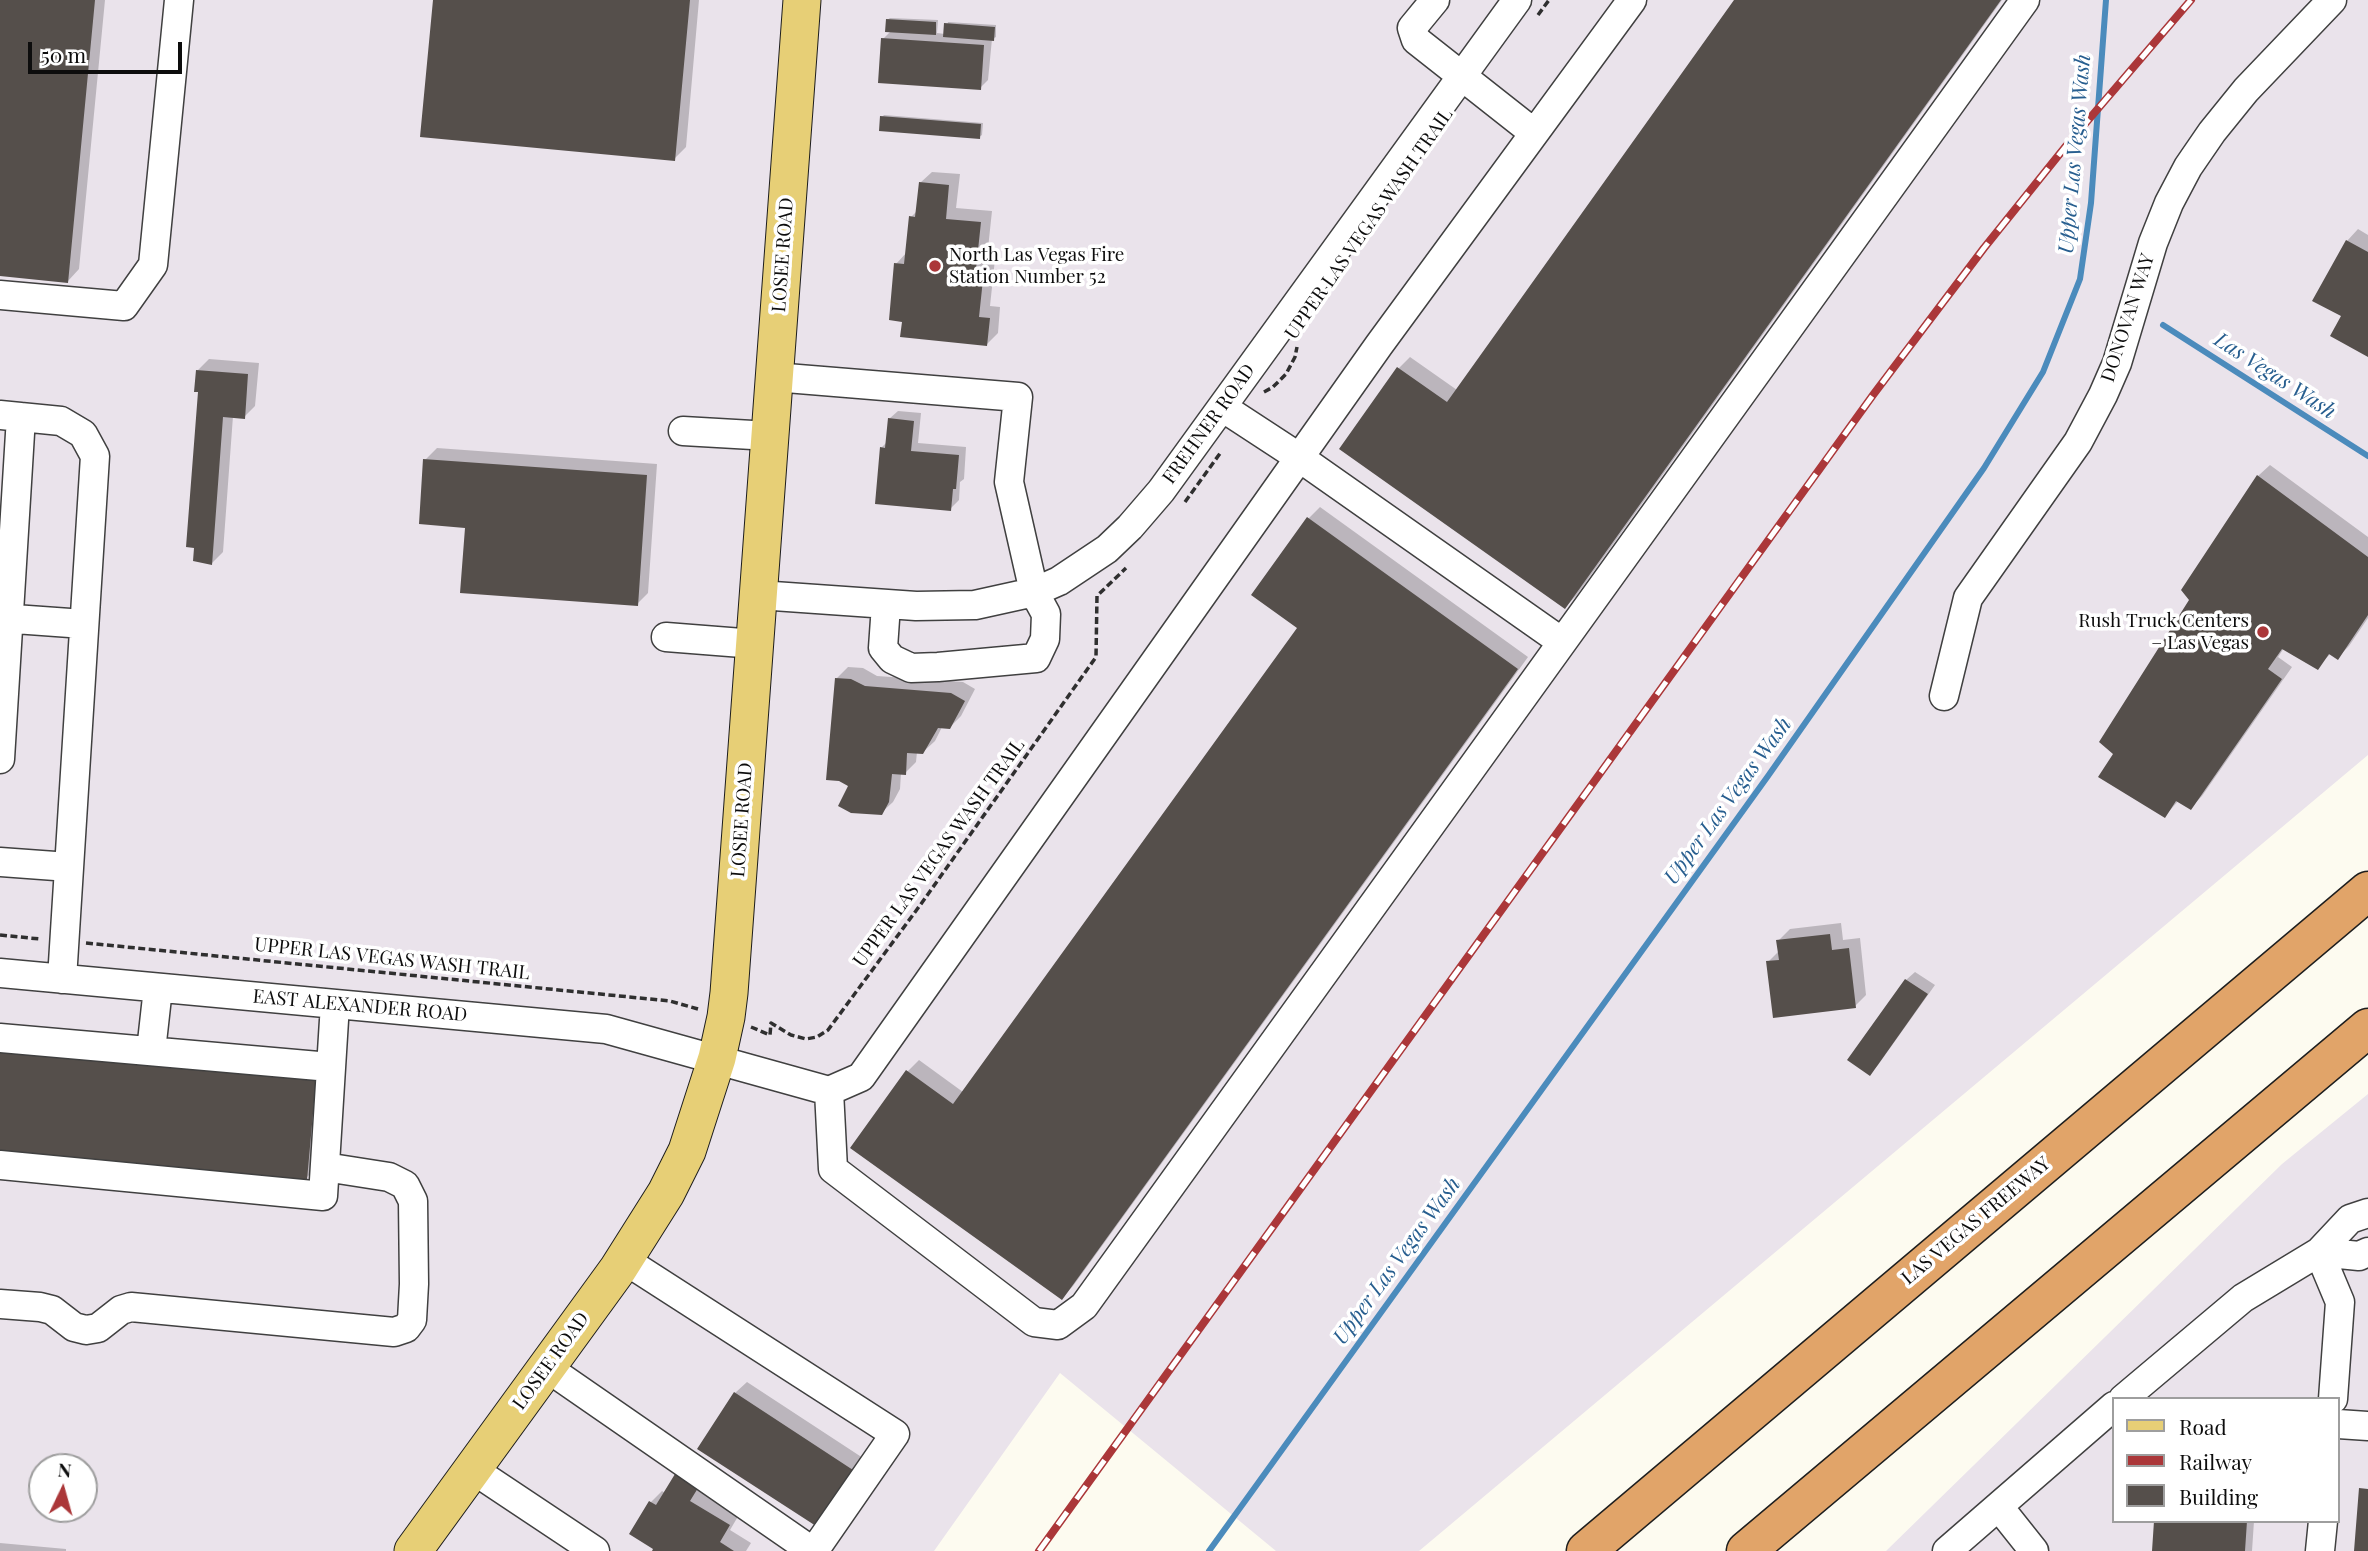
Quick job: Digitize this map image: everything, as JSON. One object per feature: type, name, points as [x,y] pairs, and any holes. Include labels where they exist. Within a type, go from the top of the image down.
[{"type":"highway","name":"LAS VEGAS FREEWAY","points":[[1586,1551],[2368,891]]},
{"type":"highway","points":[[1746,1551],[2368,1028]]},
{"type":"main road","name":"LOSEE ROAD","points":[[413,1551],[623,1259],[666,1193],[687,1151],[717,1058],[726,1017],[802,0]]},
{"type":"street","points":[[0,295],[124,306],[153,265],[179,0]]},
{"type":"street","points":[[1435,0],[1412,28],[1416,40],[1535,133]]},
{"type":"street","points":[[1632,0],[1300,458],[861,1077],[829,1091],[833,1169],[1034,1322],[1058,1325],[1084,1306],[2025,0]]},
{"type":"street","name":"DONOVAN WAY","points":[[1944,696],[1968,597],[2078,442],[2103,395],[2117,363],[2153,243],[2169,203],[2188,167],[2246,90],[2332,0]]},
{"type":"street","name":"FREHNER ROAD","points":[[759,595],[886,605],[975,606],[1034,592],[1059,581],[1107,548],[1130,527],[1232,413],[1463,75],[1525,11]]},
{"type":"street","points":[[774,377],[1018,397],[1009,482],[1034,592],[1046,614],[1045,639],[1036,658],[911,668],[892,659],[883,648],[886,605]]},
{"type":"street","points":[[1232,413],[1562,642]]},
{"type":"street","points":[[0,758],[10,416],[61,421],[83,434],[95,456],[62,979]]},
{"type":"street","points":[[683,431],[770,436]]},
{"type":"street","points":[[4,618],[84,624]]},
{"type":"street","points":[[666,637],[755,645]]},
{"type":"street","points":[[0,862],[69,867]]},
{"type":"street","name":"EAST ALEXANDER ROAD","points":[[0,973],[606,1029],[829,1091]]},
{"type":"street","points":[[151,1051],[158,988]]},
{"type":"street","points":[[0,1165],[323,1196],[335,1004]]},
{"type":"street","points":[[0,1038],[330,1067]]},
{"type":"street","points":[[0,1304],[52,1310],[74,1327],[86,1330],[98,1328],[121,1310],[131,1307],[394,1332],[406,1328],[412,1320],[414,1284],[412,1201],[405,1185],[389,1177],[325,1167]]},
{"type":"street","points":[[2125,1397],[2244,1298],[2319,1252],[2350,1219],[2368,1213]]},
{"type":"street","points":[[2319,1252],[2359,1256],[2368,1252]]},
{"type":"street","points":[[2319,1252],[2340,1303],[2333,1397]]},
{"type":"street","points":[[546,1367],[813,1551],[895,1434],[623,1259]]},
{"type":"street","points":[[1947,1551],[2112,1408]]},
{"type":"street","points":[[2340,1423],[2368,1426]]},
{"type":"street","points":[[472,1469],[595,1551]]},
{"type":"street","points":[[1999,1507],[2034,1551]]},
{"type":"street","points":[[2320,1551],[2323,1523]]},
{"type":"path","points":[[1525,11],[1549,0]]},
{"type":"path","name":"UPPER LAS VEGAS WASH TRAIL","points":[[1185,503],[1219,456],[1232,413],[1273,387],[1286,374],[1298,344]]},
{"type":"path","name":"UPPER LAS VEGAS WASH TRAIL","points":[[0,935],[670,1001],[726,1017],[770,1035],[771,1023],[791,1035],[806,1039],[817,1037],[828,1030],[921,904],[1096,657],[1097,596],[1131,562]]},
{"type":"shaded area","points":[[0,0],[2368,0],[2368,755],[1419,1551],[1276,1551],[1060,1373],[934,1551],[0,1551]]},
{"type":"shaded area","points":[[2368,1094],[2368,1551],[1886,1551],[2282,1164]]},
{"type":"building","points":[[0,0],[95,0],[68,283],[0,276]]},
{"type":"building","points":[[433,0],[690,0],[675,161],[420,137]]},
{"type":"building","points":[[1734,0],[2001,0],[1565,609],[1339,449],[1397,367],[1447,402]]},
{"type":"building","points":[[886,19],[936,22],[936,35],[885,32]]},
{"type":"building","points":[[944,23],[995,27],[994,41],[943,37]]},
{"type":"building","points":[[881,38],[984,45],[981,90],[878,83]]},
{"type":"building","points":[[880,116],[981,124],[980,139],[879,131]]},
{"type":"building","name":"North Las Vegas Fire Station Number 52","points":[[919,182],[949,185],[946,219],[981,222],[976,269],[984,270],[979,317],[990,318],[987,346],[900,337],[902,322],[889,320],[894,263],[904,264],[909,216],[915,217]]},
{"type":"building","points":[[2346,240],[2368,252],[2368,357],[2330,336],[2341,316],[2312,301]]},
{"type":"building","points":[[196,370],[248,374],[245,419],[223,417],[212,565],[193,561],[194,548],[186,547],[198,392],[194,392]]},
{"type":"building","points":[[888,418],[914,421],[911,451],[959,455],[951,511],[875,504],[880,447],[885,448]]},
{"type":"building","points":[[423,459],[647,475],[638,606],[460,593],[465,528],[419,524]]},
{"type":"building","name":"Rush Truck Centers – Las Vegas","points":[[2257,475],[2368,557],[2368,615],[2338,660],[2329,654],[2318,670],[2282,649],[2268,669],[2282,679],[2191,810],[2176,801],[2165,818],[2098,777],[2113,754],[2099,742],[2189,600],[2181,590]]},
{"type":"building","points":[[1307,517],[1518,669],[1062,1300],[850,1148],[906,1070],[953,1104],[1297,628],[1251,595]]},
{"type":"building","points":[[835,678],[851,679],[865,686],[951,693],[965,701],[950,729],[938,728],[923,754],[907,753],[906,775],[892,774],[889,802],[882,815],[851,813],[838,806],[848,786],[839,781],[826,780]]},
{"type":"building","points":[[1830,934],[1832,950],[1849,948],[1856,1008],[1773,1018],[1766,961],[1779,960],[1776,940]]},
{"type":"building","points":[[1905,979],[1928,994],[1870,1076],[1847,1060]]},
{"type":"building","points":[[0,1050],[316,1080],[307,1180],[0,1151]]},
{"type":"building","points":[[734,1392],[853,1470],[816,1526],[697,1449]]},
{"type":"building","points":[[675,1474],[698,1488],[690,1501],[730,1525],[720,1542],[734,1551],[652,1551],[653,1549],[629,1534],[649,1501],[656,1505]]},
{"type":"building","points":[[2359,1488],[2368,1489],[2368,1551],[2354,1551]]},
{"type":"building","points":[[2154,1523],[2247,1523],[2245,1551],[2152,1551]]},
{"type":"waterway","name":"Upper Las Vegas Wash","points":[[1209,1551],[1768,776],[1984,468],[2043,372],[2080,279],[2091,203],[2106,0]]},
{"type":"waterway","name":"Las Vegas Wash","points":[[2163,325],[2368,456]]},
{"type":"railway","points":[[1039,1551],[1873,395],[1984,248],[2066,146],[2191,0]]},
{"type":"place","name":"North Las Vegas Fire Station Number 52","points":[[935,266]]},
{"type":"place","name":"Rush Truck Centers – Las Vegas","points":[[2263,632]]}]
